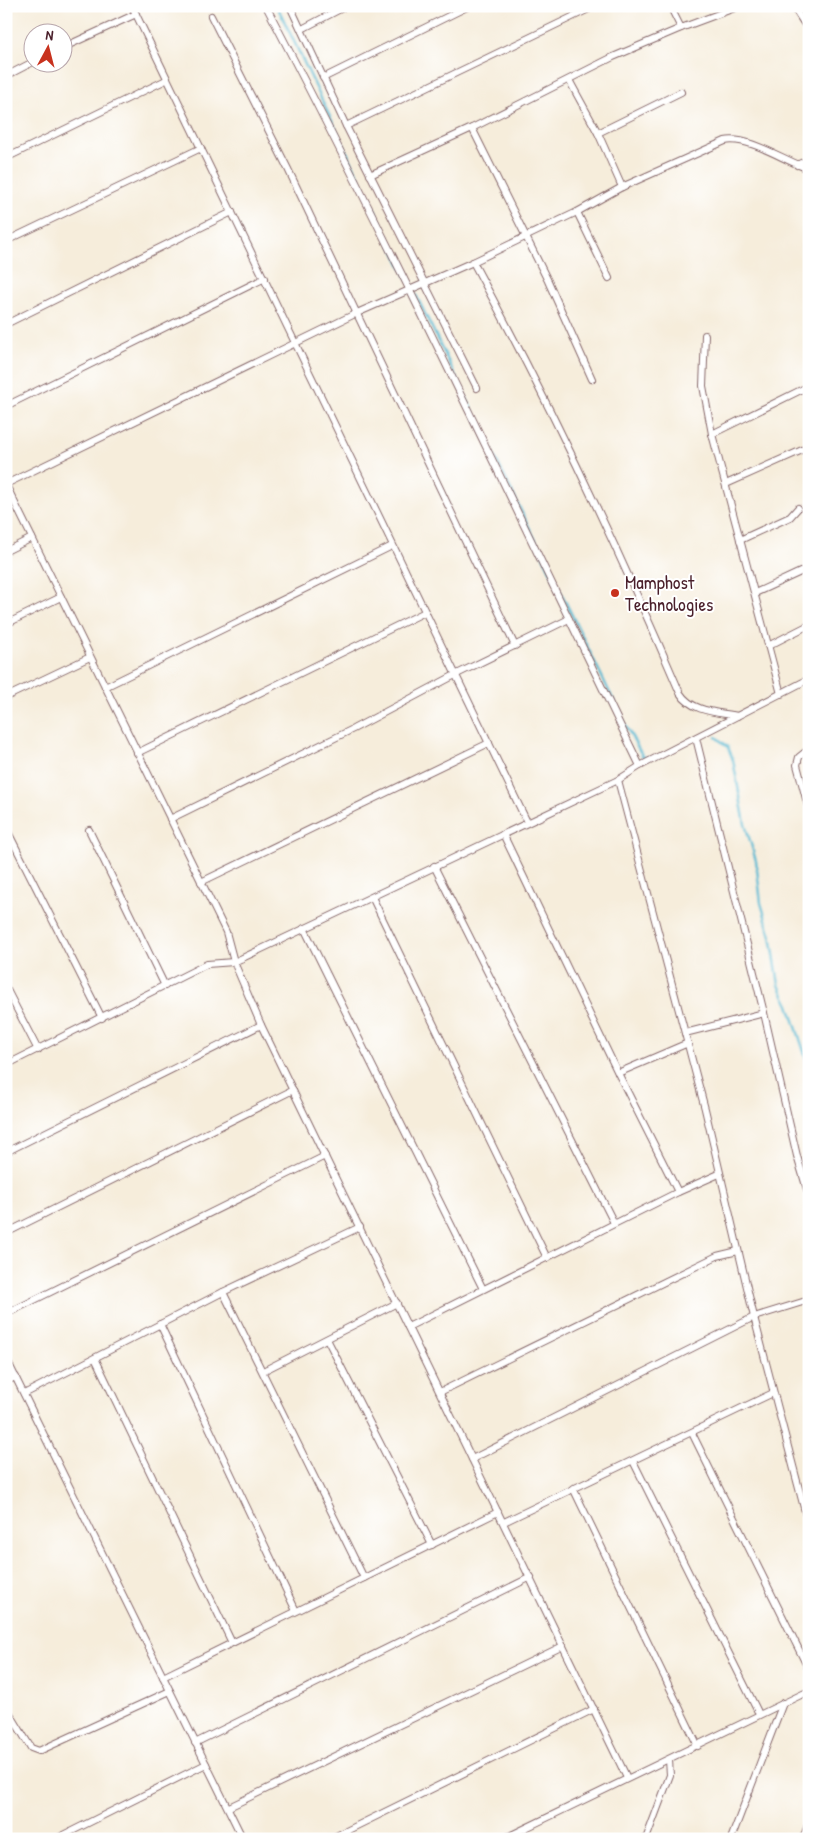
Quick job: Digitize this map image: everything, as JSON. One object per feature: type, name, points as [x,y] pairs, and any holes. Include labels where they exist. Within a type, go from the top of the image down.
[{"type":"street","points":[[132,6],[166,80],[265,278],[392,546],[457,674],[527,822]]},
{"type":"street","points":[[266,6],[410,290],[640,766]]},
{"type":"street","points":[[290,6],[346,126],[476,388]]},
{"type":"street","points":[[302,29],[346,6]]},
{"type":"street","points":[[323,78],[469,6]]},
{"type":"street","points":[[346,126],[595,6]]},
{"type":"street","points":[[670,6],[681,28]]},
{"type":"street","points":[[793,6],[809,31]]},
{"type":"street","points":[[370,175],[472,128],[613,57],[737,7]]},
{"type":"street","points":[[72,43],[136,14]]},
{"type":"street","points":[[211,16],[288,169],[515,646]]},
{"type":"street","points":[[6,76],[22,68]]},
{"type":"street","points":[[6,158],[166,80]]},
{"type":"street","points":[[569,80],[598,134],[622,187]]},
{"type":"street","points":[[598,134],[681,92]]},
{"type":"street","points":[[472,128],[524,237],[548,281],[592,379]]},
{"type":"street","points":[[627,1778],[531,1577],[261,1025],[234,962],[226,932],[6,485],[357,313],[473,262],[577,212],[622,187],[725,141],[735,139],[809,169]]},
{"type":"street","points":[[6,241],[201,148]]},
{"type":"street","points":[[796,164],[809,159]]},
{"type":"street","points":[[6,324],[232,212]]},
{"type":"street","points":[[577,212],[609,278]]},
{"type":"street","points":[[473,262],[537,384],[643,607],[680,693],[686,702],[692,706],[737,716]]},
{"type":"street","points":[[6,406],[265,278]]},
{"type":"street","points":[[705,335],[703,386],[712,434],[781,694]]},
{"type":"street","points":[[712,434],[809,386]]},
{"type":"street","points":[[726,484],[809,447]]},
{"type":"street","points":[[740,540],[790,518],[798,508]]},
{"type":"street","points":[[6,551],[32,538]]},
{"type":"street","points":[[105,687],[392,546]]},
{"type":"street","points":[[755,593],[809,568]]},
{"type":"street","points":[[6,624],[61,597]]},
{"type":"street","points":[[137,752],[425,612]]},
{"type":"street","points":[[170,819],[354,729],[457,674],[569,619]]},
{"type":"street","points":[[768,646],[809,625]]},
{"type":"street","points":[[6,697],[90,656]]},
{"type":"street","points":[[6,1065],[207,964],[234,962],[618,780],[640,766],[809,679]]},
{"type":"street","points":[[696,738],[764,1013],[797,1156],[809,1196]]},
{"type":"street","points":[[201,882],[489,743]]},
{"type":"street","points":[[809,749],[799,756],[797,765],[809,810]]},
{"type":"street","points":[[618,780],[688,1043],[754,1317],[809,1527]]},
{"type":"street","points":[[6,828],[102,1018]]},
{"type":"street","points":[[89,830],[165,986]]},
{"type":"street","points":[[503,834],[618,1073],[678,1192]]},
{"type":"street","points":[[434,866],[614,1223]]},
{"type":"street","points":[[372,897],[547,1258]]},
{"type":"street","points":[[304,928],[483,1289]]},
{"type":"street","points":[[6,988],[38,1050]]},
{"type":"street","points":[[685,1033],[764,1013]]},
{"type":"street","points":[[6,1152],[261,1025]]},
{"type":"street","points":[[618,1073],[688,1043]]},
{"type":"street","points":[[6,1233],[292,1090]]},
{"type":"street","points":[[6,1314],[325,1156]]},
{"type":"street","points":[[408,1328],[614,1223],[719,1174]]},
{"type":"street","points":[[24,1394],[223,1292],[360,1227]]},
{"type":"street","points":[[440,1392],[717,1256],[738,1251]]},
{"type":"street","points":[[223,1292],[364,1578]]},
{"type":"street","points":[[472,1459],[754,1317],[809,1300]]},
{"type":"street","points":[[263,1371],[397,1304]]},
{"type":"street","points":[[160,1324],[296,1611]]},
{"type":"street","points":[[327,1339],[432,1545]]},
{"type":"street","points":[[6,1358],[195,1743],[229,1807],[243,1839]]},
{"type":"street","points":[[95,1358],[232,1643]]},
{"type":"street","points":[[6,1381],[16,1377]]},
{"type":"street","points":[[504,1522],[773,1393]]},
{"type":"street","points":[[692,1433],[809,1670]]},
{"type":"street","points":[[632,1461],[759,1714]]},
{"type":"street","points":[[573,1488],[698,1746]]},
{"type":"street","points":[[163,1678],[498,1512]]},
{"type":"street","points":[[195,1743],[531,1577]]},
{"type":"street","points":[[229,1807],[563,1646]]},
{"type":"street","points":[[6,1707],[31,1748],[39,1751],[170,1691]]},
{"type":"street","points":[[503,1839],[809,1691]]},
{"type":"street","points":[[731,1839],[783,1703]]},
{"type":"street","points":[[330,1839],[594,1709]]},
{"type":"street","points":[[646,1839],[670,1775],[669,1760]]},
{"type":"street","points":[[56,1839],[206,1764]]},
{"type":"street","points":[[803,1839],[809,1822]]},
{"type":"waterway","points":[[277,6],[408,280]]},
{"type":"waterway","points":[[416,295],[626,726],[643,757],[650,758]]},
{"type":"waterway","points":[[716,737],[728,747],[733,760],[745,824],[756,861],[761,903],[771,936],[779,985],[789,1005],[809,1067]]},
{"type":"place","name":"Mamphost Technologies","points":[[615,593]]}]
